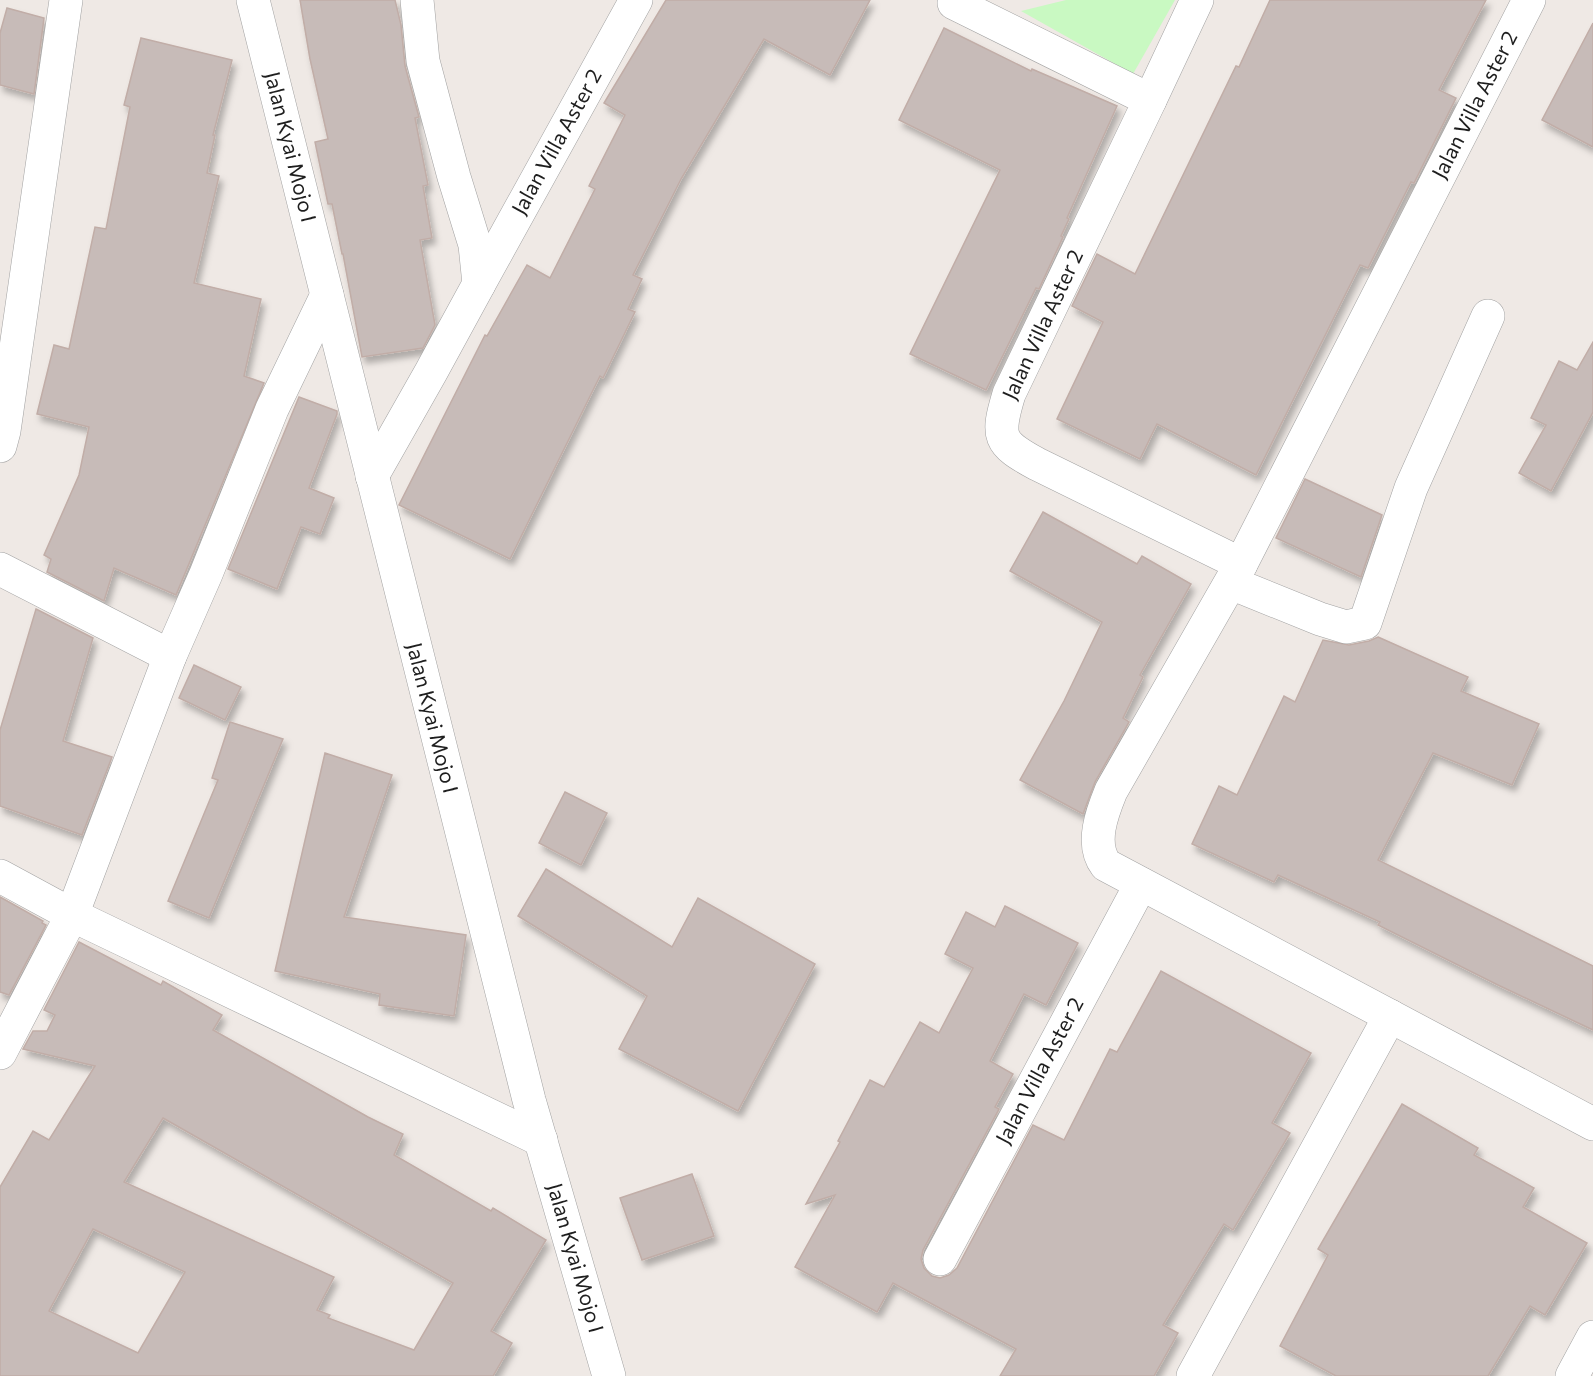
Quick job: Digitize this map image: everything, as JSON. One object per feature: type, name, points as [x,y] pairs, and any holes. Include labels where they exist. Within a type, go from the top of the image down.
[{"type":"street","points":[[0,446],[66,0]]},
{"type":"street","name":"Jalan Kyai Mojo I","points":[[253,0],[540,1140],[609,1376]]},
{"type":"street","points":[[417,0],[423,61],[475,245],[479,284]]},
{"type":"street","name":"Jalan Villa Aster 2","points":[[372,476],[636,0]]},
{"type":"street","name":"Jalan Villa Aster 2","points":[[1197,0],[1009,394],[1003,414],[1001,434],[1006,445],[1018,454],[1236,573]]},
{"type":"street","name":"Jalan Villa Aster 2","points":[[1529,0],[1236,573],[1111,791],[1099,830],[1099,856],[1106,865],[1141,884],[1593,1124]]},
{"type":"street","points":[[955,1],[1150,100]]},
{"type":"street","points":[[0,1053],[72,915],[170,656],[206,574],[272,409],[327,295]]},
{"type":"street","points":[[1236,573],[1320,619],[1346,627],[1365,623],[1411,488],[1488,316]]},
{"type":"street","points":[[0,568],[170,656]]},
{"type":"street","points":[[0,876],[72,915],[540,1140]]},
{"type":"street","name":"Jalan Villa Aster 2","points":[[940,1259],[1141,884]]},
{"type":"street","points":[[1193,1376],[1390,1016]]},
{"type":"street","points":[[1572,1376],[1593,1337]]},
{"type":"green space","points":[[1066,0],[1175,0],[1133,74],[1021,11]]},
{"type":"building","points":[[300,0],[395,0],[401,25],[405,66],[419,117],[415,118],[428,185],[423,186],[432,238],[420,240],[435,325],[423,348],[362,357],[343,254],[332,204],[328,204],[315,142],[328,139],[310,59]]},
{"type":"building","points":[[666,0],[870,0],[830,75],[764,39],[681,179],[633,275],[642,279],[628,309],[635,312],[603,378],[600,376],[510,559],[399,505],[485,335],[487,336],[527,265],[550,278],[595,189],[589,186],[625,115],[604,103]]},
{"type":"building","points":[[1270,0],[1486,0],[1439,90],[1456,98],[1368,268],[1360,265],[1256,475],[1157,424],[1140,459],[1057,419],[1103,322],[1072,306],[1097,254],[1135,274],[1236,66],[1239,67]]},
{"type":"building","points":[[7,8],[44,18],[34,94],[0,85],[0,33]]},
{"type":"building","points":[[1593,23],[1593,147],[1542,120]]},
{"type":"building","points":[[944,28],[1031,71],[1032,69],[1117,106],[1067,218],[1069,219],[1061,236],[1063,237],[1039,289],[1036,288],[986,390],[910,354],[1000,170],[899,120]]},
{"type":"building","points":[[141,38],[232,60],[213,135],[215,135],[207,173],[219,176],[194,283],[261,299],[244,376],[264,383],[176,595],[114,568],[104,601],[47,572],[51,559],[44,555],[79,475],[89,427],[37,414],[54,345],[69,349],[95,227],[106,229],[130,107],[124,105]]},
{"type":"building","points":[[1593,342],[1593,412],[1551,491],[1519,473],[1546,425],[1531,418],[1559,361],[1577,370]]},
{"type":"building","points":[[299,397],[337,411],[309,488],[334,498],[320,534],[301,527],[277,589],[228,569]]},
{"type":"building","points":[[1305,479],[1382,515],[1361,577],[1276,538]]},
{"type":"building","points":[[1043,512],[1137,564],[1142,556],[1191,584],[1140,675],[1143,677],[1123,718],[1129,722],[1095,782],[1083,814],[1020,780],[1064,701],[1102,622],[1010,571]]},
{"type":"building","points":[[36,609],[93,638],[63,741],[112,757],[82,835],[0,806],[0,730]]},
{"type":"building","points":[[1378,637],[1468,677],[1461,691],[1539,724],[1512,785],[1433,753],[1378,860],[1593,966],[1593,1030],[1378,925],[1380,922],[1278,875],[1274,882],[1192,844],[1219,786],[1237,795],[1284,696],[1295,702],[1323,640],[1349,645]]},
{"type":"building","points":[[194,665],[241,687],[225,720],[179,698]]},
{"type":"building","points":[[230,722],[283,739],[209,918],[168,901],[218,780],[212,778]]},
{"type":"building","points":[[325,753],[392,775],[344,917],[466,935],[454,1016],[379,1005],[380,994],[275,971]]},
{"type":"building","points":[[565,792],[607,813],[581,865],[539,843]]},
{"type":"building","points":[[546,869],[672,947],[698,898],[815,964],[738,1111],[619,1049],[647,996],[518,916]]},
{"type":"building","points":[[0,897],[43,921],[42,923],[46,925],[9,995],[0,992]]},
{"type":"building","points":[[1005,906],[1078,943],[1046,1005],[1024,994],[990,1061],[1013,1074],[995,1107],[999,1109],[923,1250],[921,1259],[924,1268],[932,1276],[940,1278],[949,1275],[957,1268],[1033,1125],[1064,1140],[1110,1049],[1117,1052],[1161,971],[1311,1053],[1272,1123],[1290,1133],[1233,1230],[1224,1224],[1163,1325],[1178,1333],[1154,1376],[1000,1376],[1016,1349],[893,1283],[877,1312],[795,1267],[835,1195],[806,1204],[870,1080],[884,1087],[920,1022],[939,1033],[973,968],[945,954],[966,912],[995,927]]},
{"type":"building","points":[[79,942],[161,985],[163,981],[222,1015],[213,1030],[368,1117],[403,1134],[394,1155],[491,1211],[493,1208],[546,1240],[491,1331],[512,1343],[493,1376],[0,1376],[0,1187],[33,1131],[49,1140],[95,1066],[23,1049],[33,1031],[47,1031],[55,1015],[44,1010]],"holes":[[[163,1118],[453,1283],[414,1350],[328,1318],[330,1315],[317,1310],[334,1277],[124,1182]],[[93,1229],[185,1272],[138,1353],[49,1311]]]},
{"type":"building","points":[[1402,1104],[1478,1148],[1474,1155],[1534,1188],[1523,1207],[1587,1243],[1545,1315],[1530,1306],[1488,1376],[1336,1376],[1280,1346],[1328,1255],[1318,1249]]},
{"type":"building","points":[[692,1174],[714,1236],[642,1260],[620,1198]]}]
